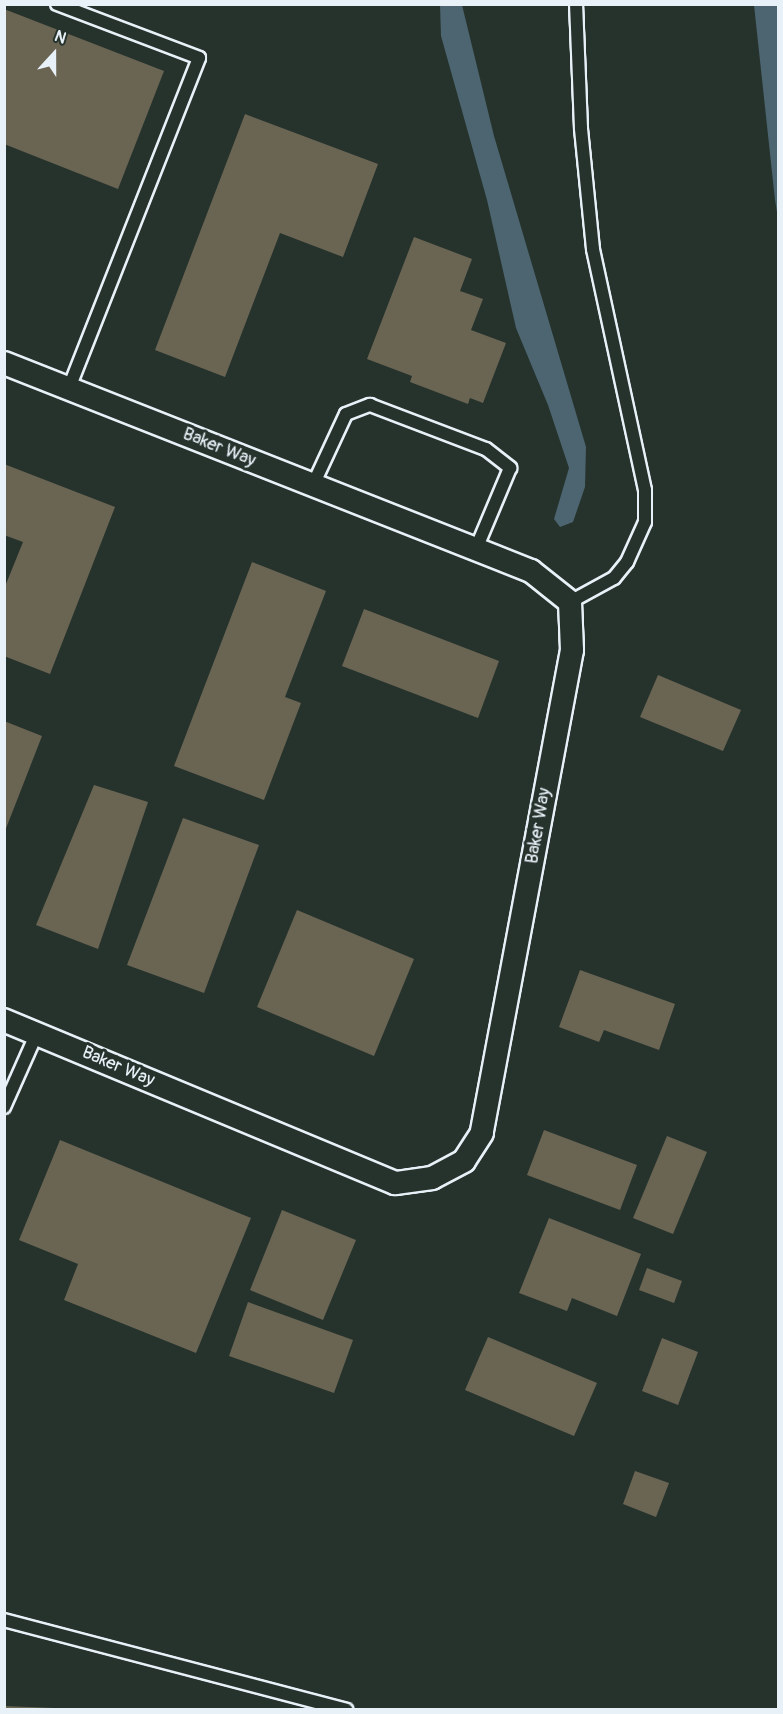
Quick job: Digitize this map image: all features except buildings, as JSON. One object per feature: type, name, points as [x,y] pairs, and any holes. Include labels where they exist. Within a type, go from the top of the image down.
[{"type":"street","name":"Baker Way","points":[[4,363],[531,571],[570,602],[572,650],[482,1133],[464,1161],[432,1178],[395,1183],[4,1020]]},
{"type":"lane","points":[[57,4],[199,58],[69,388]]},
{"type":"lane","points":[[570,602],[614,578],[627,562],[645,522],[645,490],[593,249],[581,129],[576,4]]},
{"type":"lane","points":[[313,485],[346,414],[370,405],[486,449],[510,468],[476,549]]},
{"type":"lane","points":[[4,1107],[37,1034]]},
{"type":"lane","points":[[4,1620],[346,1710]]},
{"type":"water","points":[[440,5],[462,5],[494,136],[586,447],[585,487],[573,522],[560,527],[554,519],[569,468],[548,405],[516,328],[487,200],[441,36]]},
{"type":"water","points":[[754,5],[778,5],[778,218],[775,200]]}]
